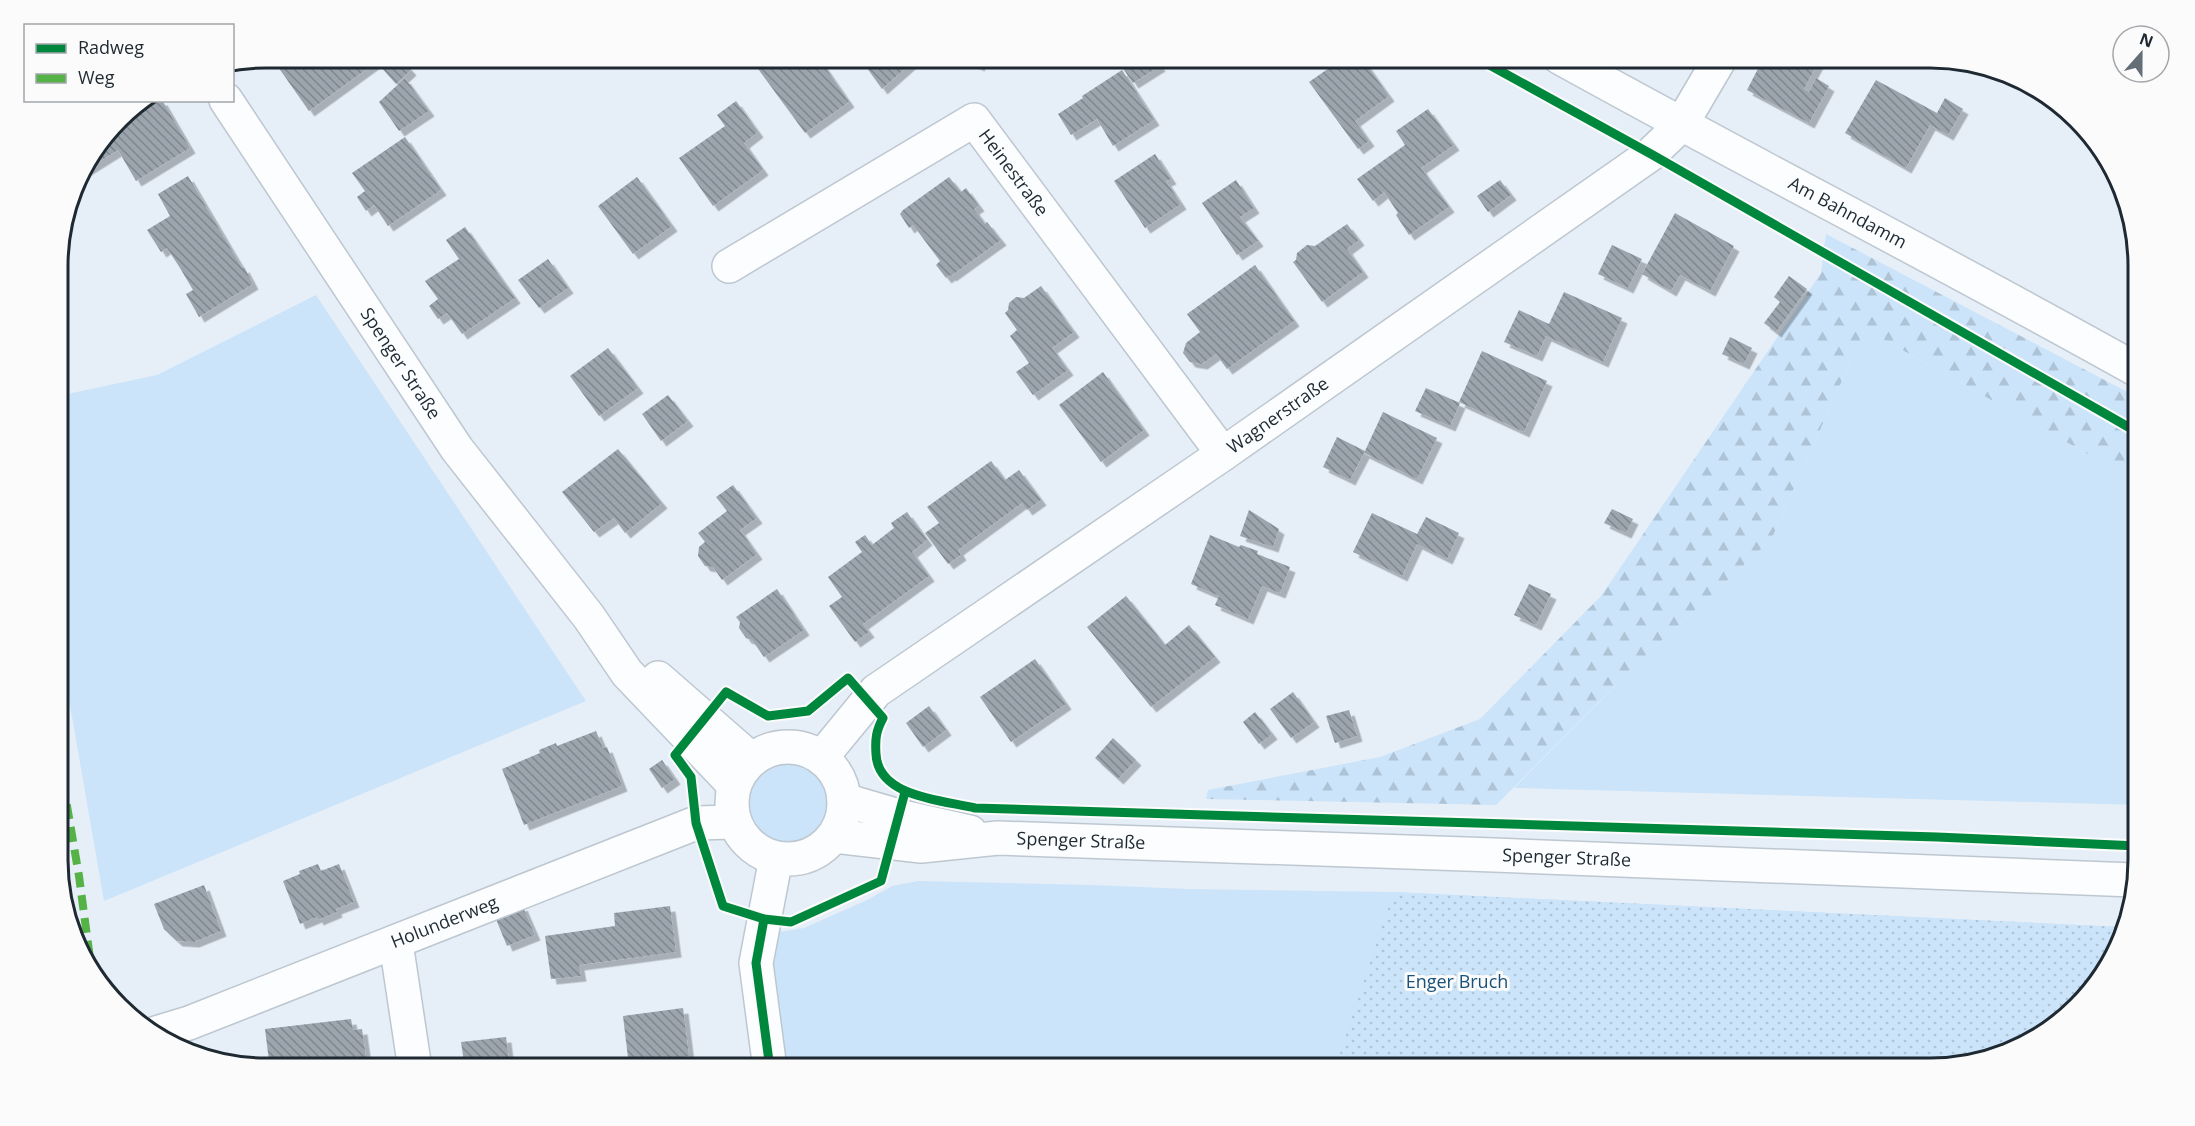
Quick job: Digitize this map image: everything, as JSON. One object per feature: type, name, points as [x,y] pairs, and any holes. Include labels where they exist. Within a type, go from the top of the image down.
[{"type":"street","name":"Am Bahndamm","points":[[1579,68],[1681,125],[2001,294],[2127,364]]},
{"type":"street","name":"Wagnerstraße","points":[[821,758],[876,691],[1223,454],[1652,154],[1681,125],[1715,68]]},
{"type":"street","name":"Spenger Straße","points":[[227,102],[457,448],[589,617],[743,773]]},
{"type":"street","name":"Heinestraße","points":[[729,266],[974,120],[1223,454]]},
{"type":"street","points":[[788,747],[807,751],[821,758],[837,777],[844,800],[842,819],[834,836],[824,847],[812,854],[794,859],[767,856],[750,846],[734,822],[731,801],[743,773],[762,754],[788,747]]},
{"type":"street","name":"Spenger Straße","points":[[844,800],[899,816],[999,838]]},
{"type":"street","name":"Holunderweg","points":[[165,1030],[396,943],[696,823],[734,822]]},
{"type":"street","name":"Spenger Straße","points":[[834,836],[921,846],[999,838],[2126,880]]},
{"type":"street","points":[[769,1058],[756,963],[776,858]]},
{"type":"street","points":[[396,943],[413,1058]]},
{"type":"green space","points":[[1826,234],[2127,392],[2127,473],[2109,466],[1865,329],[1771,540],[1641,660],[1496,805],[1206,799],[1208,790],[1380,757],[1480,719],[1601,596],[1821,273]]},
{"type":"green space","points":[[316,295],[586,701],[104,901],[68,694],[68,394],[157,375]]},
{"type":"green space","points":[[1865,329],[2109,466],[2127,473],[2127,805],[1514,788],[1641,660],[1771,540]]},
{"type":"green space","points":[[788,761],[804,764],[818,773],[827,787],[830,803],[827,819],[818,833],[804,842],[788,845],[772,842],[758,833],[749,819],[746,803],[749,787],[758,773],[772,764]]},
{"type":"green space","points":[[918,881],[1393,892],[2116,927],[2107,948],[2078,991],[2039,1025],[1993,1048],[1968,1055],[1942,1058],[782,1058],[769,968],[779,932],[804,928],[867,900],[892,886]]},
{"type":"green space","name":"Enger Bruch","points":[[1393,892],[2116,927],[2094,970],[2060,1009],[2017,1038],[1968,1055],[1942,1058],[1339,1058]]},
{"type":"building","points":[[279,68],[368,68],[309,111]]},
{"type":"building","points":[[382,68],[409,68],[411,70],[396,84]]},
{"type":"building","points":[[757,68],[826,68],[849,102],[805,133]]},
{"type":"building","points":[[867,68],[906,68],[882,89]]},
{"type":"building","points":[[1123,68],[1157,68],[1133,83]]},
{"type":"building","points":[[1329,68],[1369,68],[1389,96],[1355,121],[1369,141],[1358,149],[1309,82]]},
{"type":"building","points":[[1758,68],[1815,68],[1804,89],[1809,92],[1816,78],[1829,86],[1809,123],[1747,90]]},
{"type":"building","points":[[1122,70],[1154,120],[1113,146],[1097,119],[1071,135],[1058,114]]},
{"type":"building","points":[[405,78],[429,111],[399,131],[379,102]]},
{"type":"building","points":[[1876,80],[1937,113],[1945,98],[1963,109],[1948,135],[1930,125],[1906,168],[1845,133]]},
{"type":"building","points":[[736,101],[758,132],[744,143],[763,170],[713,206],[679,158],[725,126],[717,115]]},
{"type":"building","points":[[155,102],[163,102],[190,148],[136,181],[118,150],[96,164],[117,135]]},
{"type":"building","points":[[1428,109],[1454,145],[1421,168],[1449,207],[1409,235],[1384,192],[1373,201],[1357,179],[1405,145],[1396,131]]},
{"type":"building","points":[[405,137],[441,190],[388,226],[374,205],[366,211],[357,197],[365,191],[352,173]]},
{"type":"building","points":[[1155,154],[1171,179],[1166,181],[1181,204],[1145,228],[1114,181]]},
{"type":"building","points":[[188,176],[253,284],[199,317],[186,294],[193,290],[180,268],[167,248],[161,252],[147,230],[170,216],[158,194]]},
{"type":"building","points":[[637,177],[672,226],[633,254],[598,206]]},
{"type":"building","points":[[949,177],[961,192],[966,188],[979,206],[974,209],[1001,240],[946,278],[936,265],[940,261],[913,225],[909,228],[900,214]]},
{"type":"building","points":[[1236,180],[1254,208],[1240,217],[1258,241],[1237,255],[1202,203]]},
{"type":"building","points":[[1500,180],[1511,195],[1488,212],[1477,196]]},
{"type":"building","points":[[1675,213],[1734,246],[1710,291],[1680,275],[1671,291],[1642,274]]},
{"type":"building","points":[[1347,224],[1359,240],[1347,249],[1363,272],[1322,302],[1293,262],[1296,260],[1297,253],[1307,245],[1315,246]]},
{"type":"building","points":[[465,227],[515,298],[462,334],[447,313],[438,319],[429,306],[438,299],[425,281],[459,259],[446,240]]},
{"type":"building","points":[[1612,245],[1642,259],[1628,288],[1598,274]]},
{"type":"building","points":[[548,259],[568,288],[539,308],[518,280]]},
{"type":"building","points":[[1255,265],[1294,321],[1227,369],[1216,354],[1202,364],[1190,362],[1183,353],[1186,343],[1200,332],[1187,314]]},
{"type":"building","points":[[1789,276],[1807,289],[1776,332],[1764,323],[1780,302],[1774,297]]},
{"type":"building","points":[[1041,286],[1074,332],[1052,348],[1068,370],[1033,395],[1016,372],[1029,363],[1010,336],[1017,330],[1005,313],[1009,303],[1016,297],[1024,298]]},
{"type":"building","points":[[1564,292],[1622,318],[1603,362],[1546,336],[1537,356],[1504,342],[1519,310],[1549,324]]},
{"type":"building","points":[[1730,337],[1752,348],[1744,364],[1722,354]]},
{"type":"building","points":[[608,348],[638,388],[599,416],[570,376]]},
{"type":"building","points":[[1482,351],[1547,381],[1524,432],[1459,402]]},
{"type":"building","points":[[1103,372],[1144,430],[1101,462],[1059,405]]},
{"type":"building","points":[[1426,388],[1460,403],[1450,426],[1415,411]]},
{"type":"building","points":[[668,395],[688,421],[661,441],[642,414]]},
{"type":"building","points":[[1383,412],[1437,438],[1417,479],[1364,453],[1350,480],[1323,467],[1337,437],[1365,451]]},
{"type":"building","points":[[618,449],[662,503],[625,533],[614,518],[594,532],[562,492]]},
{"type":"building","points":[[991,461],[1005,480],[1019,470],[1041,500],[1027,510],[1022,503],[958,550],[961,555],[948,564],[925,533],[939,523],[927,507]]},
{"type":"building","points":[[733,485],[757,518],[740,530],[757,554],[722,580],[713,567],[705,566],[698,556],[699,547],[705,542],[698,533],[727,511],[716,497]]},
{"type":"building","points":[[1612,509],[1633,519],[1626,533],[1604,523]]},
{"type":"building","points":[[1249,510],[1279,529],[1273,547],[1240,536]]},
{"type":"building","points":[[907,512],[927,540],[912,552],[929,576],[863,624],[869,632],[855,642],[829,606],[842,597],[828,577],[862,552],[855,542],[865,535],[872,545],[894,528],[891,523]]},
{"type":"building","points":[[1372,513],[1417,534],[1426,517],[1459,533],[1447,559],[1417,544],[1402,576],[1353,552]]},
{"type":"building","points":[[1210,535],[1239,547],[1241,545],[1258,551],[1257,554],[1290,567],[1280,593],[1262,586],[1248,619],[1215,605],[1219,596],[1191,584]]},
{"type":"building","points":[[1529,584],[1551,594],[1536,625],[1514,615]]},
{"type":"building","points":[[777,589],[804,630],[764,657],[752,640],[746,638],[739,628],[740,622],[736,617]]},
{"type":"building","points":[[1126,596],[1165,645],[1189,625],[1215,657],[1151,707],[1087,627]]},
{"type":"building","points":[[1035,659],[1066,704],[1011,742],[980,697]]},
{"type":"building","points":[[1293,692],[1314,722],[1291,738],[1270,709]]},
{"type":"building","points":[[929,706],[946,730],[923,747],[906,723]]},
{"type":"building","points":[[1349,710],[1357,736],[1335,743],[1326,716]]},
{"type":"building","points":[[1255,712],[1272,734],[1259,744],[1243,722]]},
{"type":"building","points":[[596,731],[603,748],[607,747],[622,786],[524,825],[502,769],[540,753],[539,750],[556,743],[557,746]]},
{"type":"building","points":[[1113,738],[1136,760],[1118,779],[1095,758]]},
{"type":"building","points":[[662,760],[675,779],[662,788],[649,769]]},
{"type":"building","points":[[318,864],[321,871],[339,864],[354,902],[318,920],[317,917],[300,924],[283,881],[300,874],[299,871]]},
{"type":"building","points":[[204,885],[221,931],[194,942],[177,941],[164,929],[154,904]]},
{"type":"building","points":[[522,905],[535,935],[507,946],[495,917]]},
{"type":"building","points":[[670,906],[676,952],[579,965],[581,976],[551,979],[545,936],[615,926],[614,913]]},
{"type":"building","points":[[683,1008],[689,1056],[628,1058],[623,1016]]},
{"type":"building","points":[[351,1019],[353,1030],[362,1029],[366,1058],[269,1058],[265,1029]]},
{"type":"building","points":[[506,1037],[509,1058],[463,1058],[461,1042]]},
{"type":"marked path","points":[[68,812],[89,949]]},
{"type":"cycle path","points":[[1495,68],[1651,154],[2127,426]]},
{"type":"cycle path","points":[[905,792],[881,881],[791,922],[764,919],[723,906],[696,823],[691,777],[675,755],[726,692],[768,716],[808,711],[848,678],[883,718],[876,735],[876,754],[879,768],[888,779],[899,788],[914,794],[975,808],[1937,837],[2127,846]]},
{"type":"cycle path","points":[[764,919],[756,963],[769,1058]]}]
